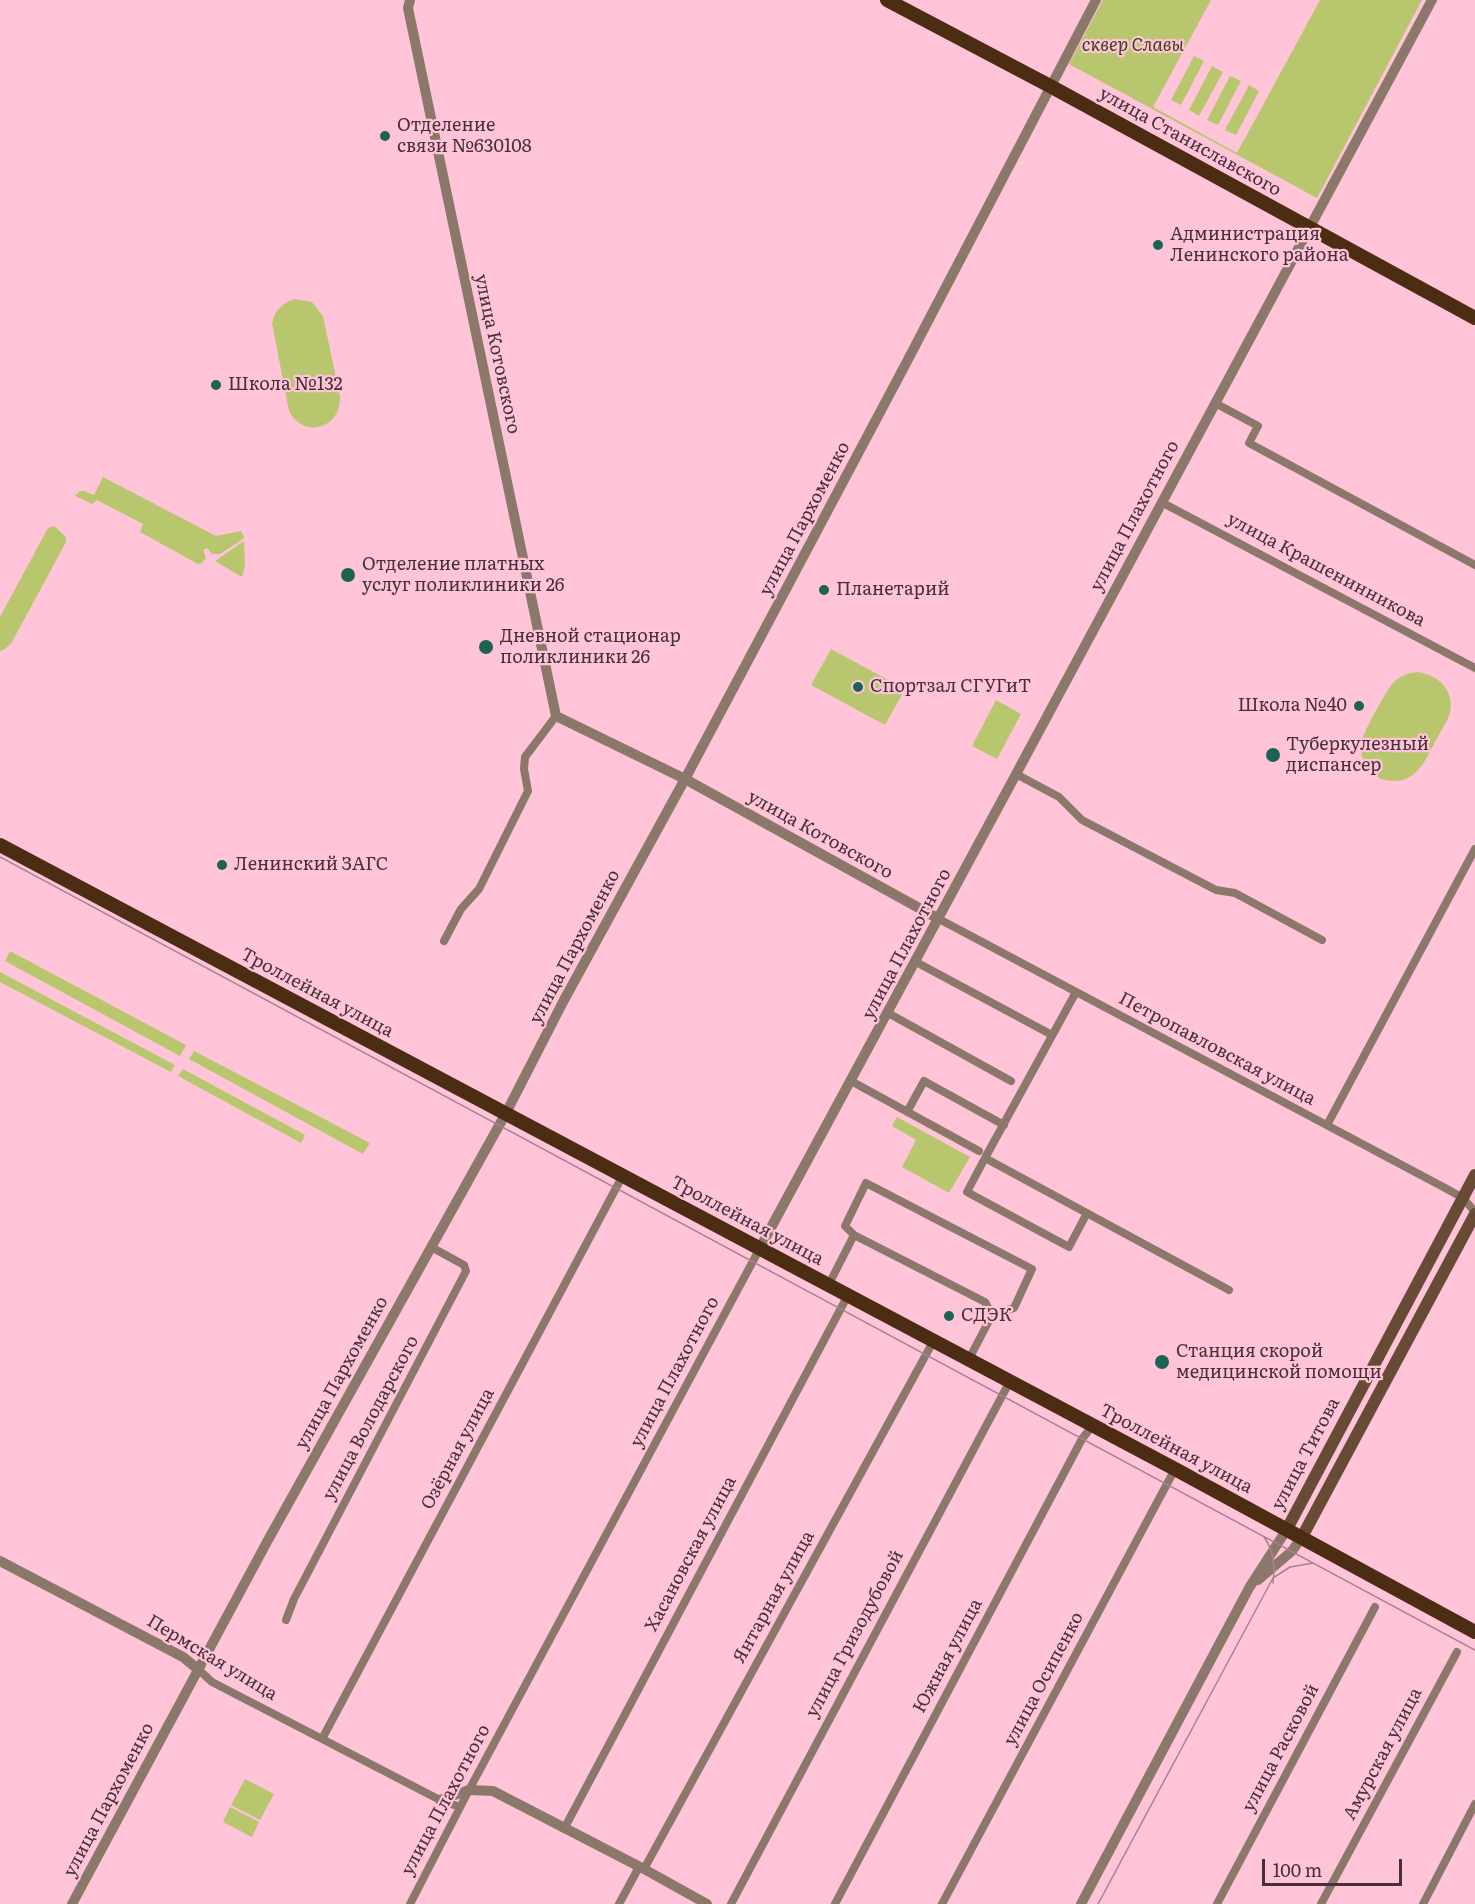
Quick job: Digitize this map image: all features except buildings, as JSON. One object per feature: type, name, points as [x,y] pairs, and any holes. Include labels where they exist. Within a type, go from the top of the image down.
[{"type":"main road","name":"улица Станиславского","points":[[887,0],[1050,86],[1475,318]]},
{"type":"main road","name":"Троллейная улица","points":[[0,845],[934,1340],[1475,1632]]},
{"type":"main road","name":"улица Титова","points":[[1287,1529],[1475,1175]]},
{"type":"main road","name":"улица Титова","points":[[1302,1537],[1475,1213]]},
{"type":"street","name":"улица Котовского","points":[[410,0],[408,8],[556,716],[684,779],[939,919]]},
{"type":"street","name":"улица Пархоменко","points":[[72,1904],[275,1527],[506,1113],[908,360],[1096,0]]},
{"type":"street","name":"улица Плахотного","points":[[410,1904],[468,1790],[916,962],[1432,0]]},
{"type":"street","points":[[1215,403],[1258,426],[1249,443],[1475,565]]},
{"type":"street","name":"улица Крашенинникова","points":[[1161,502],[1475,668]]},
{"type":"street","points":[[444,941],[461,909],[479,889],[528,791],[524,769],[525,757],[556,716]]},
{"type":"street","points":[[1016,774],[1059,797],[1082,820],[1216,890],[1235,893],[1322,940]]},
{"type":"street","points":[[1327,1125],[1475,849]]},
{"type":"street","name":"Петропавловская улица","points":[[939,919],[1463,1198],[1475,1213]]},
{"type":"street","points":[[916,962],[1052,1035]]},
{"type":"street","points":[[1076,992],[1004,1125],[982,1154],[967,1192],[1069,1247],[1087,1213]]},
{"type":"street","points":[[888,1013],[1011,1081]]},
{"type":"street","points":[[851,1081],[1229,1290]]},
{"type":"street","points":[[907,1112],[924,1081],[1004,1125]]},
{"type":"street","name":"Озёрная улица","points":[[322,1739],[623,1175]]},
{"type":"street","points":[[969,1359],[992,1315],[1014,1308],[1032,1269],[866,1183],[845,1226],[854,1235],[985,1302],[992,1315]]},
{"type":"street","points":[[829,1284],[854,1235]]},
{"type":"street","name":"улица Володарского","points":[[286,1620],[294,1599],[466,1271],[464,1265],[431,1247]]},
{"type":"street","name":"Хасановская улица","points":[[564,1829],[848,1295]]},
{"type":"street","name":"Янтарная улица","points":[[619,1904],[934,1340]]},
{"type":"street","name":"улица Гризодубовой","points":[[731,1904],[1010,1381]]},
{"type":"street","name":"Южная улица","points":[[835,1904],[1082,1438],[1093,1425]]},
{"type":"street","name":"улица Осипенко","points":[[942,1904],[1175,1469]]},
{"type":"street","name":"улица Титова","points":[[1081,1904],[1249,1588],[1287,1529]]},
{"type":"street","name":"улица Титова","points":[[1249,1588],[1292,1551],[1302,1537]]},
{"type":"street","name":"Пермская улица","points":[[0,1561],[183,1657],[212,1682],[440,1800],[460,1807]]},
{"type":"street","name":"улица Расковой","points":[[1218,1904],[1375,1607]]},
{"type":"street","name":"Амурская улица","points":[[1321,1904],[1457,1652]]},
{"type":"street","points":[[440,1800],[468,1790],[493,1791],[707,1904]]},
{"type":"street","points":[[1423,1904],[1475,1804]]},
{"type":"green space","name":"сквер Славы","points":[[1103,0],[1211,0],[1153,107],[1237,153],[1320,0],[1422,0],[1317,198],[1069,64]]},
{"type":"green space","points":[[1194,56],[1204,61],[1181,105],[1171,100]]},
{"type":"green space","points":[[1212,66],[1223,72],[1199,116],[1189,110]]},
{"type":"green space","points":[[1230,76],[1241,81],[1218,125],[1207,120]]},
{"type":"green space","points":[[1249,85],[1259,91],[1236,135],[1225,130]]},
{"type":"green space","points":[[295,299],[312,302],[323,316],[340,397],[339,408],[334,417],[320,427],[303,425],[295,420],[289,411],[272,323],[280,308]]},
{"type":"green space","points":[[103,477],[216,536],[241,531],[244,537],[220,554],[212,554],[207,548],[203,550],[206,558],[198,564],[140,532],[143,524],[97,500],[92,504],[75,496],[80,491],[94,495]]},
{"type":"green space","points":[[54,526],[66,537],[66,542],[12,642],[0,651],[0,617],[48,528]]},
{"type":"green space","points":[[244,541],[245,566],[242,577],[215,561]]},
{"type":"green space","name":"Спортзал СГУГиТ","points":[[831,649],[905,689],[885,725],[811,685]]},
{"type":"green space","points":[[1417,672],[1431,676],[1443,684],[1450,697],[1449,715],[1424,762],[1415,773],[1401,780],[1384,780],[1374,775],[1365,763],[1361,752],[1362,739],[1393,683],[1404,675]]},
{"type":"green space","points":[[996,700],[1021,714],[997,759],[972,746]]},
{"type":"green space","points":[[10,951],[186,1045],[180,1056],[5,961]]},
{"type":"green space","points":[[0,972],[175,1065],[171,1072],[0,982]]},
{"type":"green space","points":[[194,1051],[370,1143],[363,1154],[189,1059]]},
{"type":"green space","points":[[183,1069],[305,1135],[301,1143],[178,1076]]},
{"type":"green space","points":[[897,1117],[970,1157],[949,1193],[902,1167],[916,1140],[892,1126]]},
{"type":"green space","points":[[245,1779],[274,1794],[260,1820],[231,1805]]},
{"type":"green space","points":[[230,1807],[259,1822],[252,1837],[223,1822]]},
{"type":"tram line","points":[[0,857],[1475,1650]]},
{"type":"tram line","points":[[1264,1537],[1273,1559],[1273,1583]]},
{"type":"tram line","points":[[1098,1904],[1273,1578],[1290,1567],[1313,1563]]},
{"type":"place","name":"Отделение связи №630108","points":[[385,136]]},
{"type":"place","name":"Администрация Ленинского района","points":[[1158,245]]},
{"type":"place","name":"Школа №132","points":[[216,385]]},
{"type":"place","name":"Отделение платных услуг поликлиники 26","points":[[348,575]]},
{"type":"place","name":"Планетарий","points":[[824,590]]},
{"type":"place","name":"Дневной стационар поликлиники 26","points":[[486,647]]},
{"type":"place","name":"Спортзал СГУГиТ","points":[[858,687]]},
{"type":"place","name":"Школа №40","points":[[1359,706]]},
{"type":"place","name":"Туберкулезный диспансер","points":[[1273,755]]},
{"type":"place","name":"Ленинский ЗАГС","points":[[222,865]]},
{"type":"place","name":"СДЭК","points":[[949,1316]]},
{"type":"place","name":"Станция скорой медицинской помощи","points":[[1162,1362]]}]
